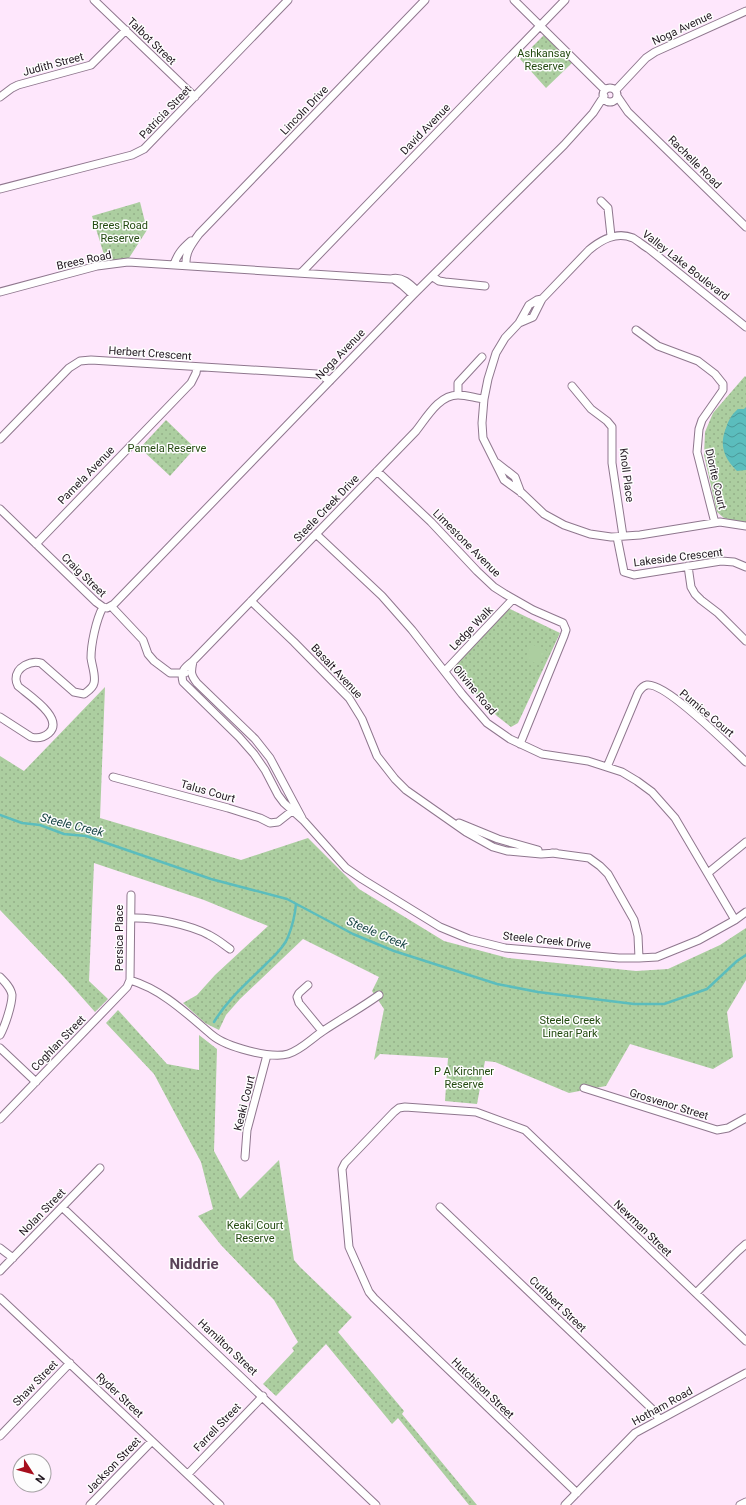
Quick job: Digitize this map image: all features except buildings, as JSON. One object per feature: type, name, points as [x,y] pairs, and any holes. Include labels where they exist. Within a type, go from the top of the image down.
[{"type":"street","name":"Talbot Street","points":[[94,0],[195,97]]},
{"type":"street","name":"Patricia Street","points":[[0,190],[138,152],[148,146],[288,0]]},
{"type":"street","name":"Lincoln Drive","points":[[174,265],[176,257],[181,250],[199,234],[425,0]]},
{"type":"street","points":[[514,0],[605,93],[606,100],[615,100],[616,93],[609,88],[605,93]]},
{"type":"street","name":"David Avenue","points":[[301,273],[564,0]]},
{"type":"street","name":"Noga Avenue","points":[[616,93],[646,58],[655,52],[746,11]]},
{"type":"street","name":"Judith Street","points":[[0,97],[18,85],[92,65],[126,30]]},
{"type":"street","name":"Noga Avenue","points":[[107,607],[415,293],[433,277],[564,145],[593,113],[605,93]]},
{"type":"street","name":"Rachelle Road","points":[[616,93],[628,112]]},
{"type":"street","name":"Noga Avenue","points":[[593,113],[610,101]]},
{"type":"street","name":"Rachelle Road","points":[[610,101],[628,112],[746,227]]},
{"type":"street","points":[[601,201],[608,208],[611,236],[596,244],[589,250],[542,299],[529,305],[519,323],[505,338],[496,353],[484,399],[482,423],[483,438],[504,480],[522,493],[544,514],[564,525],[590,534],[620,537],[720,522],[746,526]]},
{"type":"street","name":"Lincoln Drive","points":[[186,265],[188,252],[199,234]]},
{"type":"street","name":"Valley Lake Boulevard","points":[[611,236],[632,238],[744,324]]},
{"type":"street","name":"Brees Road","points":[[0,292],[107,265],[128,262],[174,265]]},
{"type":"street","points":[[174,265],[391,279],[399,278],[408,283],[415,293]]},
{"type":"street","points":[[433,277],[439,281],[486,286]]},
{"type":"street","name":"Diorite Court","points":[[636,330],[658,346],[698,361],[715,374],[723,384],[723,390],[702,420],[699,429],[697,452],[715,523]]},
{"type":"street","points":[[458,396],[458,383],[482,357]]},
{"type":"street","name":"Herbert Crescent","points":[[0,439],[69,368],[80,361],[91,360],[317,374],[330,381]]},
{"type":"street","name":"Pamela Avenue","points":[[36,544],[191,382],[196,373],[197,367]]},
{"type":"street","name":"Knoll Place","points":[[572,386],[591,409],[607,421],[612,427],[612,463],[620,537]]},
{"type":"street","name":"Steele Creek Drive","points":[[484,399],[458,396],[447,397],[434,408],[416,430],[377,471],[193,661],[184,668],[182,674],[183,682],[186,687],[239,737],[254,754],[265,770],[278,795],[304,821],[346,868],[440,927],[469,939],[505,948],[619,958],[657,957],[699,940],[735,920],[746,912]]},
{"type":"street","name":"Limestone Avenue","points":[[377,471],[431,522],[486,580],[513,599],[533,610],[563,623],[566,630],[520,744]]},
{"type":"street","name":"Craig Street","points":[[0,509],[96,602],[107,607],[100,614],[96,630],[91,660],[95,681],[94,686],[89,691],[84,694],[74,692],[41,663],[36,661],[30,662],[20,671],[16,678],[18,686],[47,710],[52,718],[53,725],[51,731],[42,738],[31,737],[0,717]]},
{"type":"street","name":"Olivine Road","points":[[316,534],[382,596],[412,630],[462,694],[488,723],[510,739],[542,754],[588,761],[622,772],[652,792],[675,818],[735,920]]},
{"type":"street","name":"Lakeside Crescent","points":[[620,537],[624,572],[634,575],[720,561],[734,562],[746,567]]},
{"type":"street","points":[[688,566],[691,587],[695,594],[746,641]]},
{"type":"street","name":"Ledge Walk","points":[[445,671],[513,599]]},
{"type":"street","name":"Basalt Avenue","points":[[251,601],[349,698],[362,719],[378,756],[394,779],[406,790],[443,815],[503,841],[556,853],[589,858],[600,866],[608,874],[634,920],[638,936],[639,958]]},
{"type":"street","points":[[107,607],[138,635],[142,640],[148,654],[154,661],[170,673],[182,674],[191,671],[193,661]]},
{"type":"street","name":"Steele Creek Drive","points":[[191,671],[198,683],[255,739],[270,758],[304,821]]},
{"type":"street","name":"Pumice Court","points":[[607,767],[638,693],[642,687],[647,685],[655,687],[699,717],[746,762]]},
{"type":"street","name":"Talus Court","points":[[113,777],[228,808],[260,818],[270,823],[278,822],[292,810]]},
{"type":"street","points":[[708,873],[746,842]]},
{"type":"street","name":"Persica Place","points":[[130,980],[132,918],[131,895]]},
{"type":"street","points":[[132,918],[160,921],[194,929],[210,935],[230,949]]},
{"type":"street","points":[[0,977],[9,987],[12,995],[0,1035]]},
{"type":"street","points":[[130,980],[143,984],[165,996],[214,1037],[232,1045],[267,1055],[287,1054],[294,1052],[322,1031],[379,995]]},
{"type":"street","name":"Coghlan Street","points":[[0,1120],[127,987],[130,980]]},
{"type":"street","points":[[308,985],[299,993],[297,997],[299,1003],[322,1031]]},
{"type":"street","points":[[0,1048],[36,1082]]},
{"type":"street","name":"Keaki Court","points":[[245,1157],[247,1130],[267,1055]]},
{"type":"street","name":"Grosvenor Street","points":[[584,1088],[717,1130],[728,1128],[746,1118]]},
{"type":"street","name":"Hutchison Street","points":[[525,1130],[476,1112],[405,1107],[399,1108],[345,1163],[342,1169],[349,1247],[369,1292],[374,1298],[577,1493]]},
{"type":"street","name":"Newman Street","points":[[525,1130],[746,1342]]},
{"type":"street","name":"Nolan Street","points":[[0,1271],[100,1168]]},
{"type":"street","name":"Hamilton Street","points":[[62,1207],[263,1396],[376,1505]]},
{"type":"street","name":"Cuthbert Street","points":[[440,1207],[651,1408],[659,1419]]},
{"type":"street","points":[[696,1293],[746,1244]]},
{"type":"street","points":[[0,1248],[11,1260]]},
{"type":"street","points":[[0,1252],[11,1260]]},
{"type":"street","name":"Ryder Street","points":[[2,1299],[220,1505]]},
{"type":"street","name":"Shaw Street","points":[[0,1436],[70,1363]]},
{"type":"street","name":"Hotham Road","points":[[565,1505],[638,1430],[746,1373]]},
{"type":"street","name":"Farrell Street","points":[[188,1474],[263,1396]]},
{"type":"street","name":"Jackson Street","points":[[90,1505],[152,1440]]},
{"type":"street","points":[[740,1505],[746,1502]]},
{"type":"green space","name":"Ashkansay Reserve","points":[[544,35],[572,63],[546,88],[520,59]]},
{"type":"green space","name":"Brees Road Reserve","points":[[140,202],[147,230],[129,258],[106,261],[92,216]]},
{"type":"green space","points":[[745,376],[746,524],[724,518],[717,512],[704,455],[705,432],[713,413]]},
{"type":"green space","name":"Pamela Reserve","points":[[166,420],[195,448],[170,476],[140,448]]},
{"type":"green space","points":[[504,606],[560,633],[518,723],[511,727],[497,716],[449,665]]},
{"type":"green space","points":[[531,644],[546,650],[540,665],[525,659]]},
{"type":"green space","name":"Steele Creek Linear Park","points":[[105,687],[100,818],[241,860],[308,838],[359,889],[444,941],[508,958],[636,971],[668,969],[720,945],[746,928],[746,980],[727,1012],[733,1057],[713,1069],[630,1044],[606,1086],[569,1093],[495,1062],[485,1061],[477,1104],[445,1101],[448,1058],[380,1054],[374,1060],[384,1009],[372,991],[379,977],[303,939],[240,999],[226,1015],[219,1030],[205,1023],[183,1003],[197,995],[215,975],[268,926],[204,900],[94,863],[89,981],[108,999],[95,1012],[0,910],[0,756],[24,771]]},
{"type":"green space","name":"Keaki Court Reserve","points":[[118,1010],[167,1064],[199,1070],[199,1035],[217,1049],[214,1151],[240,1199],[279,1160],[294,1260],[352,1317],[338,1332],[404,1411],[402,1414],[477,1505],[469,1505],[398,1418],[392,1424],[326,1344],[276,1396],[263,1384],[294,1351],[292,1348],[298,1342],[274,1300],[221,1245],[198,1216],[213,1209],[201,1162],[154,1074],[106,1023]]},
{"type":"water","points":[[746,407],[746,470],[737,471],[726,456],[723,440],[727,425],[732,415],[738,409],[744,409]]},
{"type":"waterway","name":"Steele Creek","points":[[0,815],[22,823],[40,825],[64,834],[86,836],[211,879],[287,899],[353,934],[394,951],[497,984],[538,992],[634,1004],[664,1004],[707,989],[737,961],[746,955]]},
{"type":"waterway","points":[[214,1022],[231,999],[275,956],[284,945],[292,925],[296,904]]},
{"type":"district","name":"Niddrie","points":[[194,1264]]},
{"type":"park label","name":"P A Kirchner Reserve","points":[[464,1077]]}]
